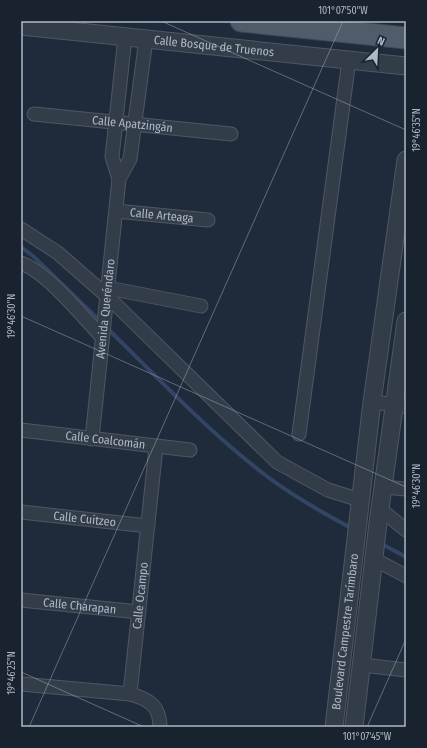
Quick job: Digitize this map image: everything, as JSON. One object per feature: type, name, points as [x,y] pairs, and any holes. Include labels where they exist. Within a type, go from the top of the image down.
[{"type":"main road","points":[[241,21],[406,38]]},
{"type":"street","name":"Calle Bosque de Truenos","points":[[21,26],[47,25],[125,37],[406,66]]},
{"type":"street","name":"Avenida Queréndaro","points":[[92,439],[119,179],[112,157],[125,37]]},
{"type":"street","name":"Avenida Queréndaro","points":[[119,179],[130,159],[136,124],[146,39]]},
{"type":"street","points":[[299,434],[349,60]]},
{"type":"street","points":[[385,64],[404,75],[406,80]]},
{"type":"street","name":"Calle Apatzingán","points":[[34,114],[231,134]]},
{"type":"street","name":"Boulevard Campestre Tarímbaro","points":[[334,727],[372,402],[406,160]]},
{"type":"street","name":"Calle Arteaga","points":[[116,211],[208,220]]},
{"type":"street","points":[[21,229],[58,253],[107,296],[277,462],[359,506]]},
{"type":"street","points":[[21,263],[30,267],[51,284],[103,332]]},
{"type":"street","points":[[107,296],[202,306]]},
{"type":"street","name":"Boulevard Campestre Tarímbaro","points":[[354,727],[383,486],[400,405],[406,321]]},
{"type":"street","points":[[372,402],[400,405]]},
{"type":"street","points":[[21,430],[21,435]]},
{"type":"street","name":"Calle Coalcomán","points":[[21,430],[190,450]]},
{"type":"street","name":"Calle Ocampo","points":[[130,694],[156,447]]},
{"type":"street","points":[[383,486],[406,489]]},
{"type":"street","name":"Calle Cuitzeo","points":[[21,512],[148,526]]},
{"type":"street","points":[[379,516],[406,530]]},
{"type":"street","points":[[375,553],[406,576]]},
{"type":"street","name":"Calle Charapan","points":[[21,600],[139,612]]},
{"type":"street","points":[[362,664],[406,670]]},
{"type":"street","points":[[21,684],[130,694],[144,698],[155,705],[159,715],[160,727]]},
{"type":"waterway","points":[[21,247],[33,256],[101,322]]},
{"type":"waterway","points":[[107,328],[182,402],[240,455],[294,495],[353,529]]},
{"type":"waterway","points":[[380,543],[406,557]]}]
